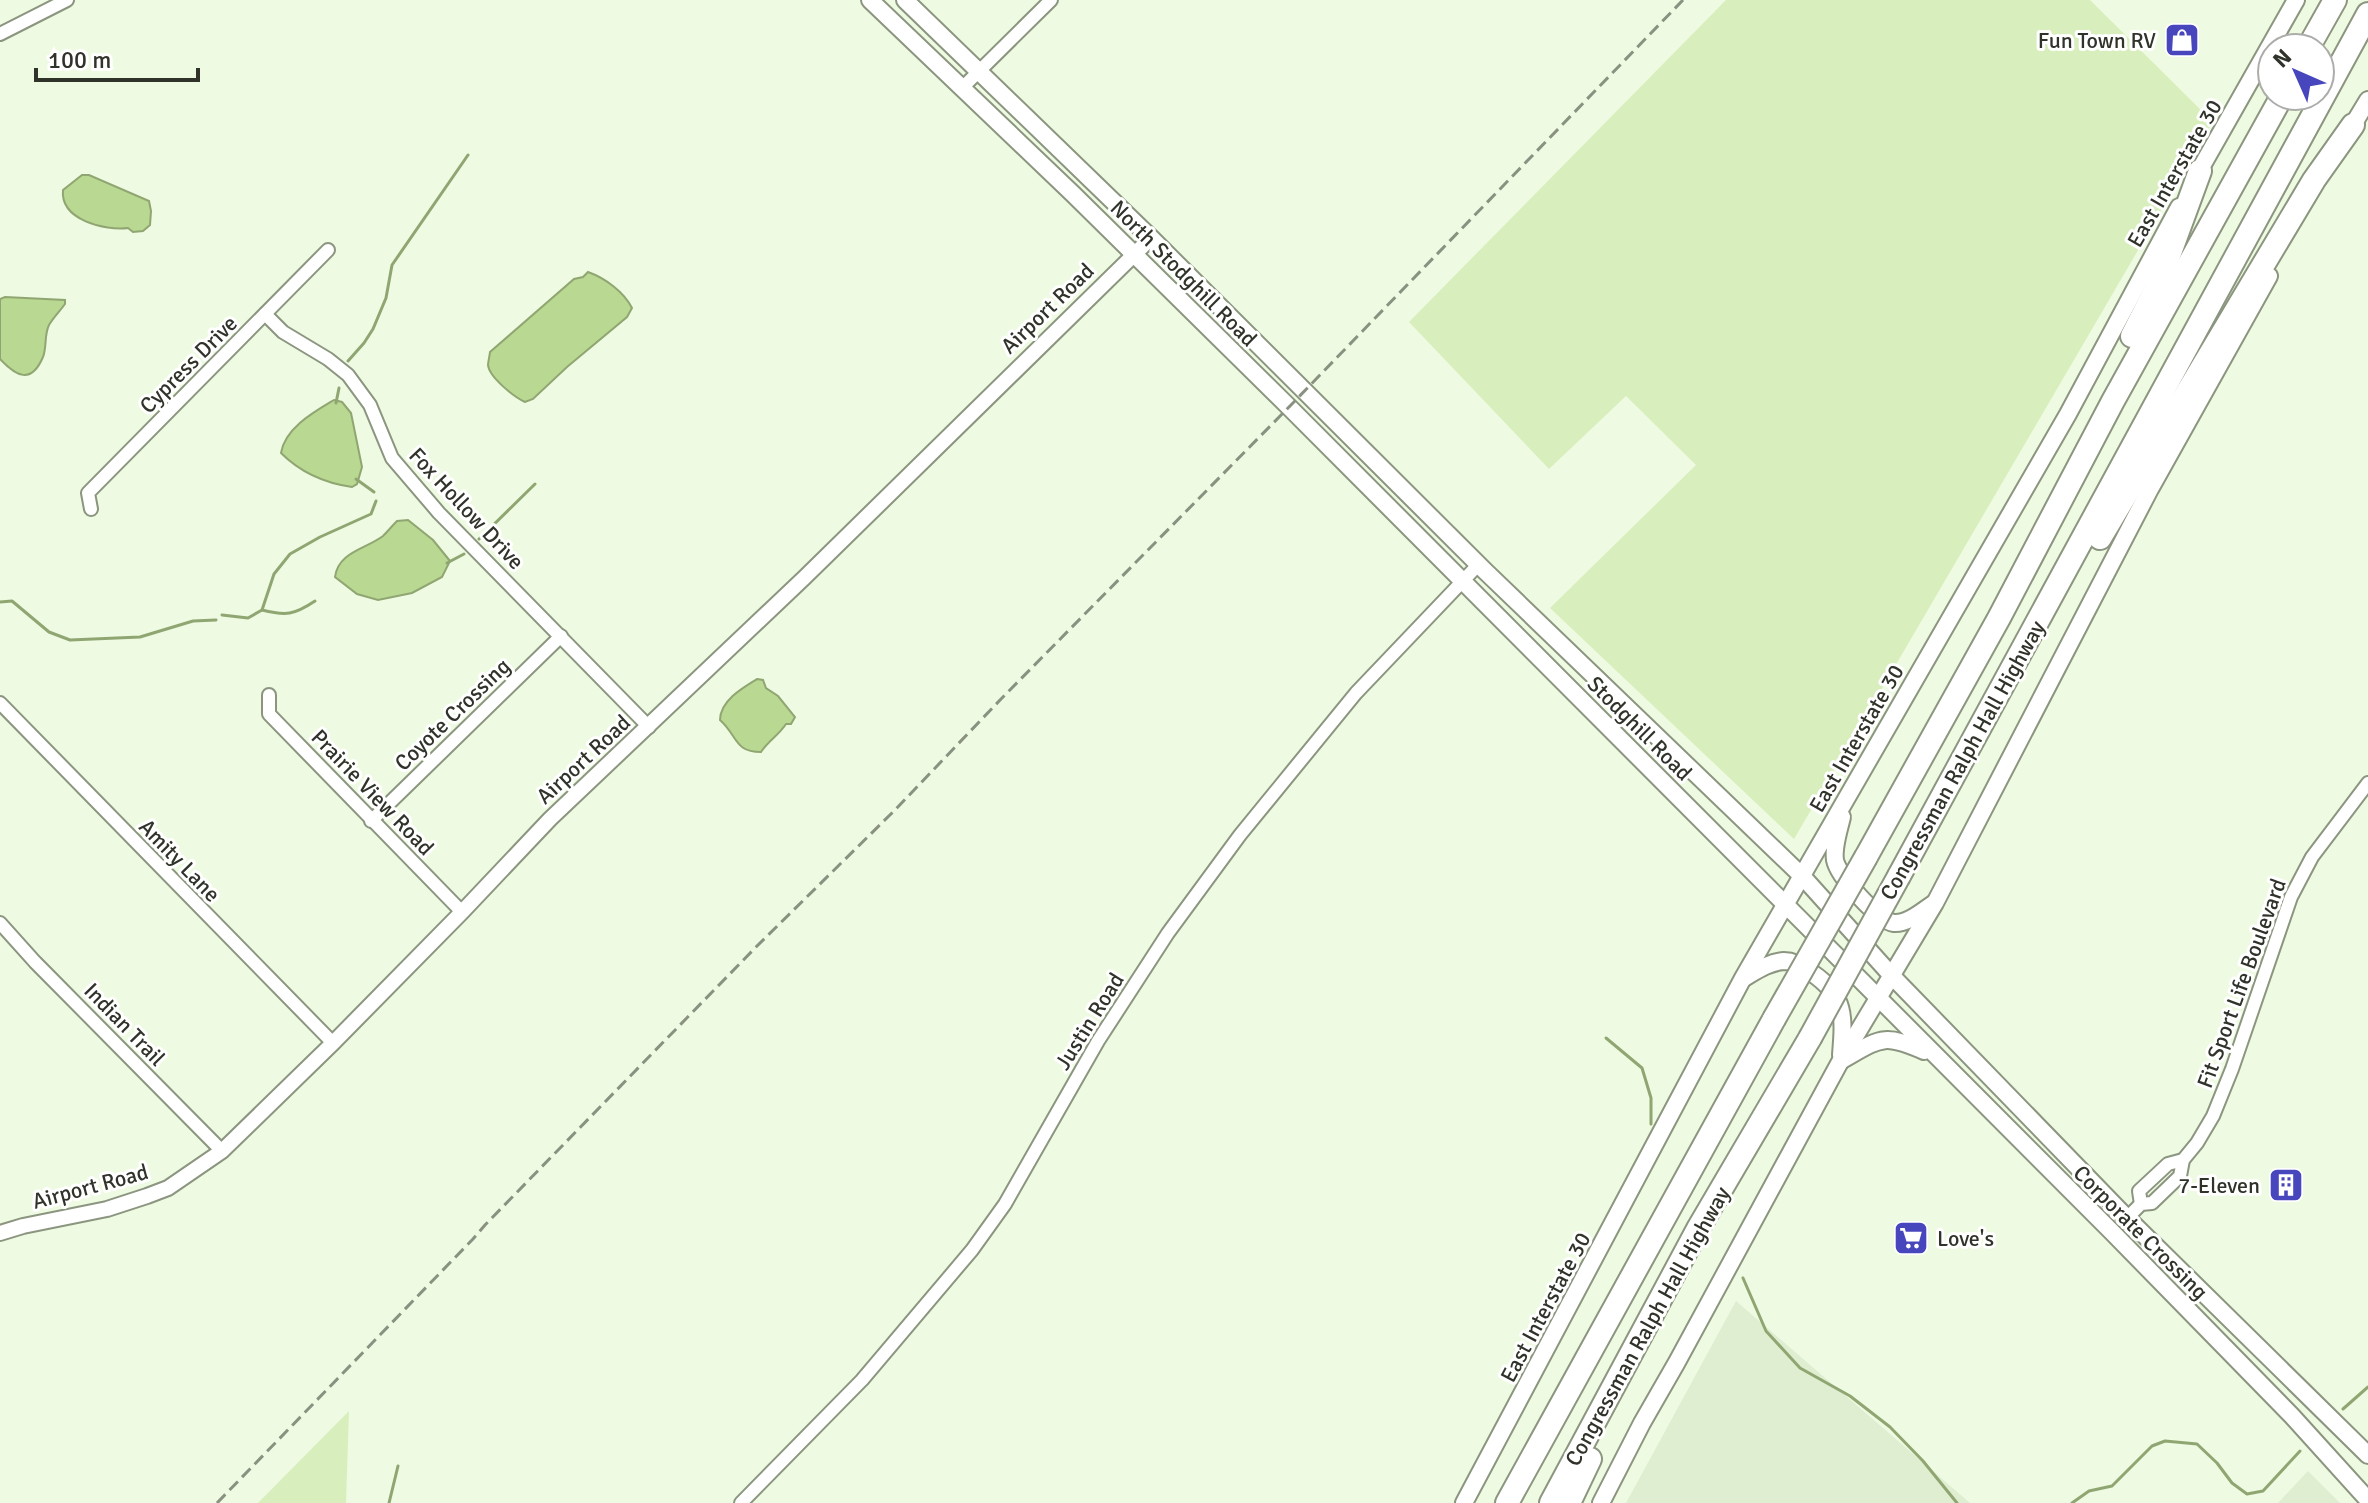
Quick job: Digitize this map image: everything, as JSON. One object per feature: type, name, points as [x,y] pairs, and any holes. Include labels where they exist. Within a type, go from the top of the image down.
[{"type":"highway","points":[[2317,32],[2335,0]]},
{"type":"highway","name":"Congressman Ralph Hall Highway","points":[[1551,1503],[1699,1227],[1810,1038],[1899,876],[2368,14]]},
{"type":"highway","name":"Congressman Ralph Hall Highway","points":[[1507,1503],[1999,618],[2113,401],[2273,112]]},
{"type":"highway","points":[[2005,682],[2077,574],[2314,180],[2353,125]]},
{"type":"highway","points":[[1999,618],[2010,581],[2159,283],[2200,171]]},
{"type":"highway","points":[[1493,1503],[1606,1306],[1643,1255]]},
{"type":"highway","points":[[1569,1503],[1628,1377],[1642,1333]]},
{"type":"main road","name":"North Stodghill Road","points":[[870,0],[1134,255],[1462,581]]},
{"type":"main road","name":"North Stodghill Road","points":[[905,0],[1151,238],[1478,565]]},
{"type":"main road","name":"East Interstate 30","points":[[1464,1503],[1743,978],[2068,414],[2141,275],[2296,0]]},
{"type":"main road","points":[[1601,1503],[1841,1060],[1935,903],[2150,489],[2368,100]]},
{"type":"main road","name":"Stodghill Road","points":[[1478,565],[1803,877],[1892,976]]},
{"type":"main road","name":"Stodghill Road","points":[[1462,581],[1878,999]]},
{"type":"main road","points":[[1844,803],[1835,861],[1839,872],[1865,902],[1882,919],[1892,923],[1905,922],[1935,903]]},
{"type":"main road","points":[[1743,978],[1784,961],[1796,963],[1822,980],[1840,1003],[1841,1060]]},
{"type":"main road","name":"Corporate Crossing","points":[[1892,976],[2127,1218],[2368,1455]]},
{"type":"main road","name":"Corporate Crossing","points":[[1878,999],[2364,1489]]},
{"type":"main road","points":[[1841,1060],[1874,1042],[1895,1039],[1935,1056]]},
{"type":"street","points":[[0,34],[67,0]]},
{"type":"street","points":[[961,89],[1051,0]]},
{"type":"street","name":"Airport Road","points":[[0,1233],[137,1200],[168,1188],[222,1151],[333,1043],[542,827],[649,727],[1151,238]]},
{"type":"street","name":"Cypress Drive","points":[[91,509],[88,493],[328,250]]},
{"type":"street","name":"Fox Hollow Drive","points":[[265,314],[283,332],[348,375],[370,405],[392,458],[408,478],[649,727]]},
{"type":"street","name":"Justin Road","points":[[741,1503],[862,1380],[972,1250],[1005,1204],[1098,1041],[1186,908],[1240,835],[1356,693],[1478,565]]},
{"type":"street","name":"Coyote Crossing","points":[[371,821],[561,636]]},
{"type":"street","name":"Prairie View Road","points":[[269,695],[269,714],[462,912]]},
{"type":"street","name":"Amity Lane","points":[[0,703],[333,1043]]},
{"type":"street","name":"Fit Sport Life Boulevard","points":[[2127,1218],[2141,1204],[2152,1203],[2180,1176],[2183,1160],[2213,1116],[2227,1083],[2291,897],[2312,857],[2368,783]]},
{"type":"street","name":"Indian Trail","points":[[0,923],[222,1151]]},
{"type":"shaded area","points":[[1726,0],[2090,0],[2213,122],[1794,839],[1550,608],[1696,465],[1626,396],[1549,469],[1409,322]]},
{"type":"shaded area","points":[[82,175],[89,175],[149,201],[150,225],[143,231],[133,232],[128,228],[97,225],[76,216],[64,200],[63,190]]},
{"type":"shaded area","points":[[588,272],[613,286],[632,308],[627,317],[533,399],[525,402],[497,381],[489,370],[490,352],[574,279]]},
{"type":"shaded area","points":[[0,299],[65,300],[47,329],[43,357],[33,372],[28,374],[17,373],[0,359]]},
{"type":"shaded area","points":[[334,400],[342,402],[351,413],[362,467],[357,484],[352,487],[314,476],[281,453],[294,428]]},
{"type":"shaded area","points":[[408,520],[433,540],[450,561],[442,577],[412,593],[378,600],[357,594],[335,577],[347,556],[383,536],[397,521]]},
{"type":"shaded area","points":[[757,679],[763,680],[766,688],[778,696],[795,717],[761,752],[741,746],[720,720],[728,701]]},
{"type":"shaded area","points":[[1736,1301],[1970,1503],[1626,1503]]},
{"type":"shaded area","points":[[349,1411],[346,1503],[258,1503]]},
{"type":"shaded area","points":[[2308,1471],[2340,1503],[2278,1503]]},
{"type":"waterway","points":[[348,361],[373,329],[386,298],[392,265],[468,155]]},
{"type":"waterway","points":[[336,403],[339,388]]},
{"type":"waterway","points":[[356,479],[374,492]]},
{"type":"waterway","points":[[479,539],[535,484]]},
{"type":"waterway","points":[[222,615],[248,618],[262,610],[274,574],[290,554],[371,514],[376,501]]},
{"type":"waterway","points":[[447,563],[464,554]]},
{"type":"waterway","points":[[0,602],[12,601],[49,632],[70,640],[140,637],[193,621],[216,620]]},
{"type":"waterway","points":[[262,610],[290,613],[315,601]]},
{"type":"waterway","points":[[1606,1038],[1642,1068],[1651,1098],[1651,1124]]},
{"type":"waterway","points":[[1743,1278],[1766,1331],[1800,1368],[1850,1396],[1890,1427],[1957,1503]]},
{"type":"waterway","points":[[2343,1409],[2368,1387]]},
{"type":"waterway","points":[[2072,1503],[2089,1491],[2112,1486],[2152,1446],[2165,1441],[2197,1444],[2232,1483],[2247,1494],[2263,1491],[2300,1451]]},
{"type":"waterway","points":[[389,1503],[398,1466]]},
{"type":"railway","points":[[217,1503],[1683,0]]},
{"type":"place","name":"Fun Town RV","points":[[2182,40]]},
{"type":"place","name":"7-Eleven","points":[[2286,1185]]},
{"type":"place","name":"Love's","points":[[1911,1238]]}]
